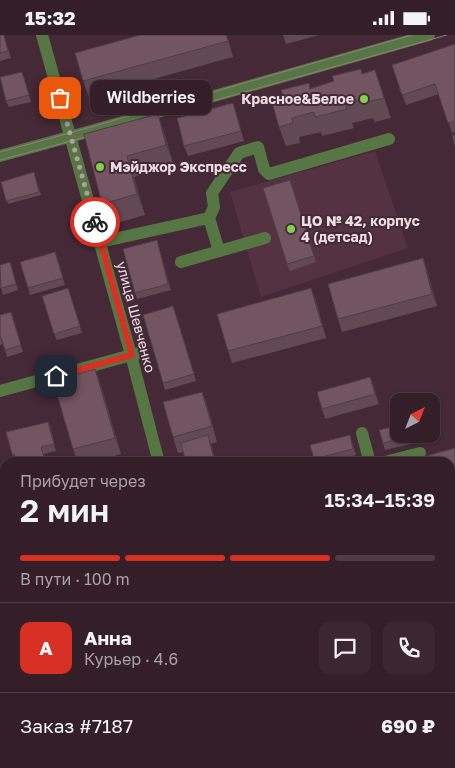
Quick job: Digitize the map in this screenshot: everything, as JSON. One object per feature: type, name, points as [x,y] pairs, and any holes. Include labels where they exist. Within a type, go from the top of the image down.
[{"type":"street","name":"улица Шевченко","points":[[42,35],[100,242],[135,354],[158,457]]},
{"type":"street","points":[[0,156],[429,35]]},
{"type":"street","points":[[219,251],[210,218],[214,207],[212,193],[239,153],[258,147],[264,169],[269,174],[389,139]]},
{"type":"street","points":[[100,242],[210,218]]},
{"type":"street","points":[[180,262],[265,238]]},
{"type":"street","points":[[0,391],[135,354]]},
{"type":"street","points":[[362,433],[368,457]]},
{"type":"street","points":[[404,457],[420,453]]},
{"type":"shaded area","points":[[375,151],[408,248],[261,297],[230,192]]},
{"type":"building","points":[[0,35],[4,35],[8,51],[0,53]]},
{"type":"building","points":[[140,35],[226,35],[228,41],[83,81],[75,53]]},
{"type":"building","points":[[455,44],[455,121],[448,123],[435,84],[402,95],[392,65]]},
{"type":"building","points":[[361,69],[362,74],[375,70],[384,98],[368,102],[366,98],[345,104],[347,109],[315,117],[314,112],[292,118],[293,123],[279,127],[271,99],[283,96],[281,90],[309,83],[310,89],[334,81],[332,76]]},
{"type":"building","points":[[22,72],[29,95],[6,101],[0,77]]},
{"type":"building","points":[[233,103],[241,131],[184,146],[177,118]]},
{"type":"building","points":[[158,114],[166,145],[127,156],[137,194],[102,204],[84,134]]},
{"type":"building","points":[[452,135],[455,135],[455,146]]},
{"type":"building","points":[[34,172],[39,192],[6,201],[1,182]]},
{"type":"building","name":"ЦО № 42, корпус 4 (детсад)","points":[[290,180],[314,256],[287,264],[263,188]]},
{"type":"building","points":[[157,240],[168,284],[135,293],[123,249]]},
{"type":"building","points":[[55,252],[63,278],[28,288],[20,262]]},
{"type":"building","points":[[423,258],[432,294],[338,319],[328,284]]},
{"type":"building","points":[[10,262],[16,284],[1,288],[0,265]]},
{"type":"building","points":[[68,288],[80,326],[54,334],[42,296]]},
{"type":"building","points":[[311,288],[322,326],[228,351],[217,314]]},
{"type":"building","points":[[173,306],[194,374],[163,383],[143,315]]},
{"type":"building","points":[[11,312],[21,345],[5,350],[0,337],[0,315]]},
{"type":"building","points":[[95,369],[115,438],[73,449],[53,381]]},
{"type":"building","points":[[370,377],[375,394],[322,409],[317,392]]},
{"type":"building","points":[[202,392],[212,426],[173,437],[163,402]]},
{"type":"building","points":[[48,422],[54,444],[41,447],[44,457],[15,457],[12,454],[6,432]]},
{"type":"building","points":[[390,427],[390,441],[383,443],[379,430]]},
{"type":"building","points":[[208,435],[214,457],[184,457],[181,443]]},
{"type":"building","points":[[350,435],[353,449],[322,457],[313,457],[310,445]]},
{"type":"building","points":[[455,448],[455,457],[423,457]]},
{"type":"tram line","points":[[0,152],[412,35]]},
{"type":"tram line","points":[[145,120],[447,35]]},
{"type":"tram line","points":[[0,160],[97,134]]},
{"type":"way so far","points":[[60,98],[95,222]]},
{"type":"place","name":"Wildberries","points":[[60,98]]},
{"type":"place","name":"Красное&Белое","points":[[364,99]]},
{"type":"place","name":"Мэйджор Экспресс","points":[[100,167]]},
{"type":"place","name":"ЦО № 42, корпус 4 (детсад)","points":[[291,229]]},
{"type":"route","points":[[56,376],[132,355],[95,222]]}]
